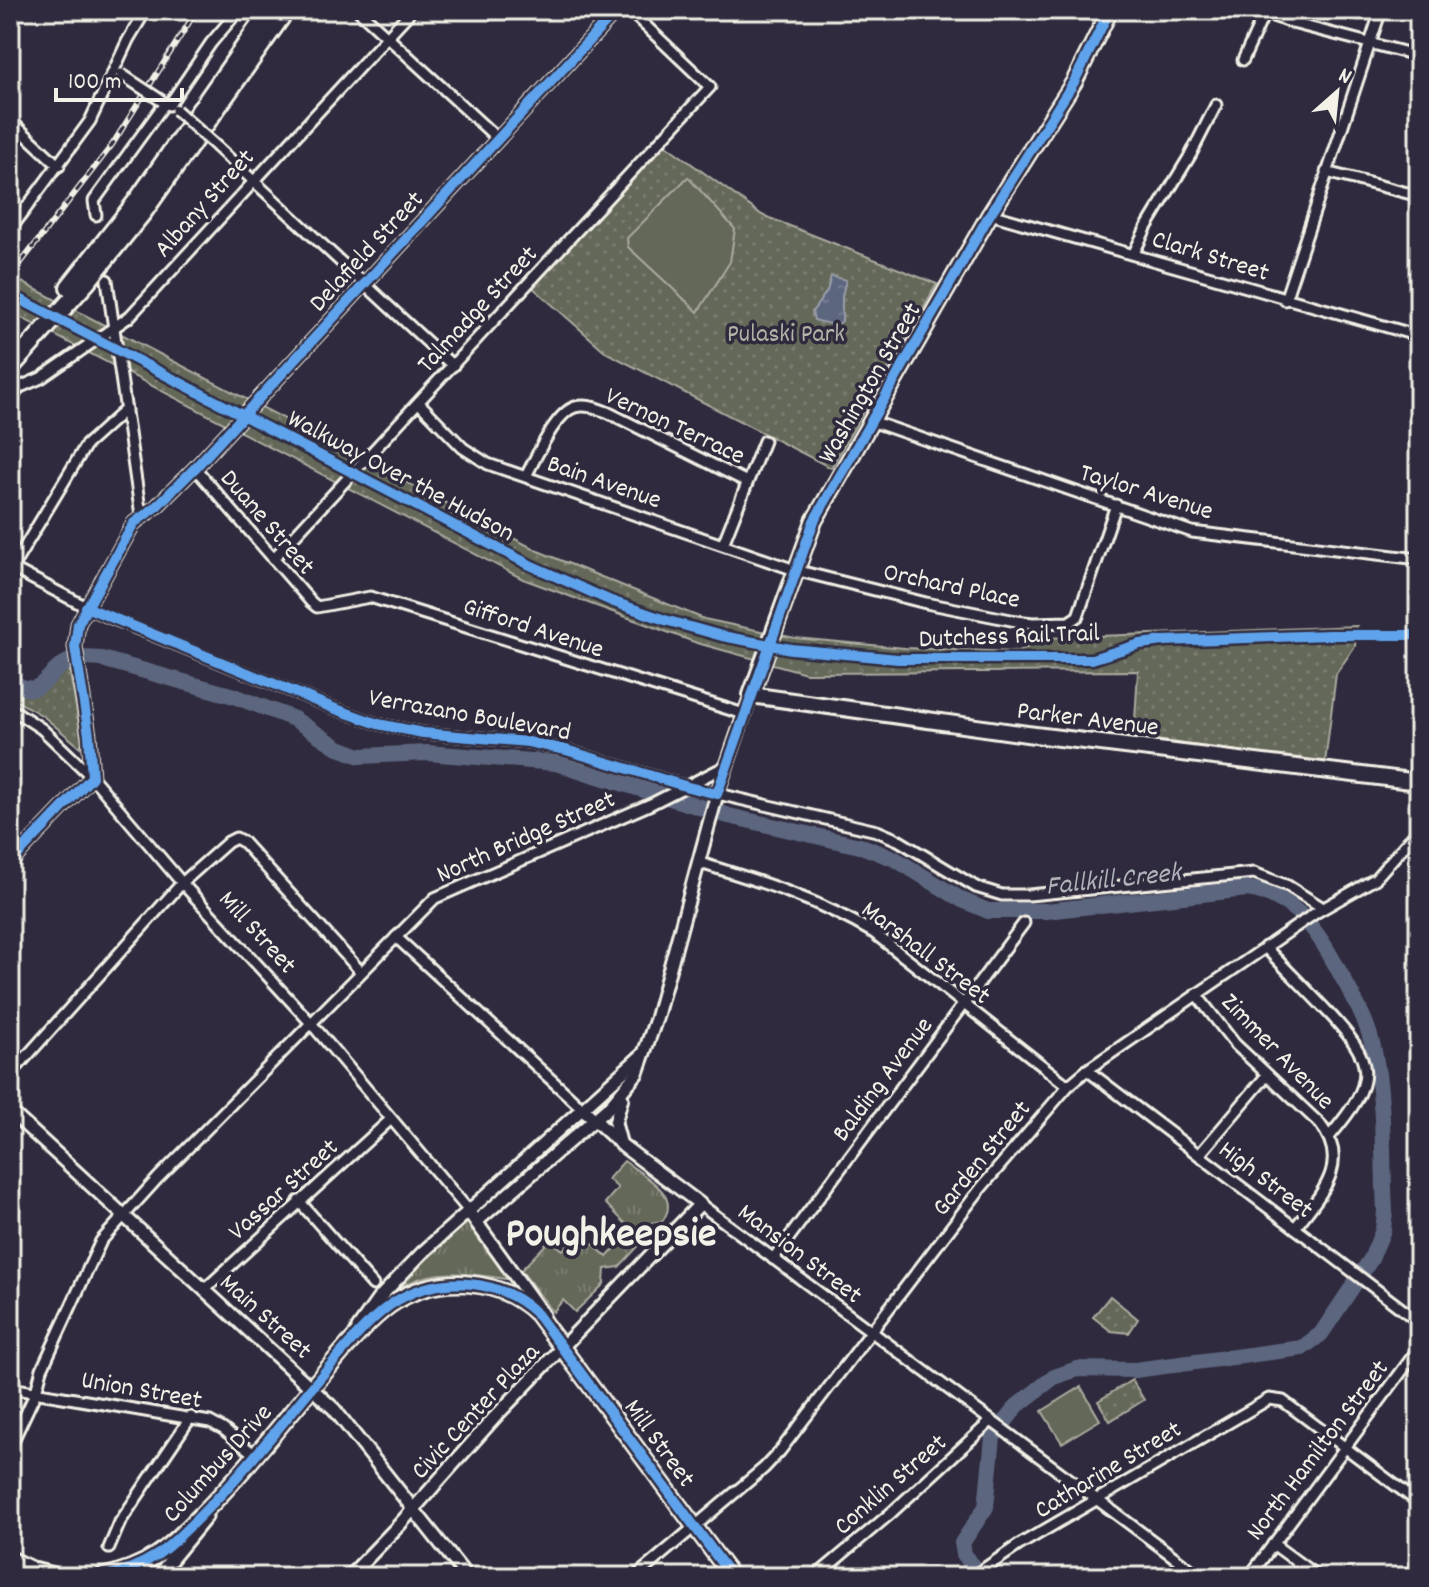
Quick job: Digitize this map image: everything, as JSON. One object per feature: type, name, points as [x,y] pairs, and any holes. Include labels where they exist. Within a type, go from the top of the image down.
[{"type":"highway","points":[[10,352],[70,285],[127,214],[270,10]]},
{"type":"highway","points":[[10,368],[134,224],[286,10]]},
{"type":"main road","name":"Washington Street","points":[[751,695],[814,521],[990,214],[1074,82],[1110,10]]},
{"type":"main road","name":"Parker Avenue","points":[[751,695],[1027,734],[1419,782]]},
{"type":"main road","points":[[344,1350],[381,1312],[400,1299],[429,1287],[452,1284],[475,1285],[512,1296],[532,1309],[553,1333]]},
{"type":"main road","name":"Mill Street","points":[[553,1333],[732,1577]]},
{"type":"main road","name":"Columbus Drive","points":[[101,1577],[127,1570],[155,1556],[179,1536],[222,1493],[344,1350]]},
{"type":"main road","points":[[10,1559],[35,1571],[59,1577]]},
{"type":"street","points":[[10,230],[90,121],[118,72],[146,10]]},
{"type":"street","points":[[96,215],[94,201],[239,10]]},
{"type":"street","points":[[358,10],[498,139]]},
{"type":"street","name":"Albany Street","points":[[10,401],[20,387],[41,378],[129,317],[412,10]]},
{"type":"street","name":"Delafield Street","points":[[86,607],[141,516],[157,506],[195,468],[617,10]]},
{"type":"street","name":"Talmadge Street","points":[[273,559],[710,87],[629,10]]},
{"type":"street","points":[[1285,300],[1381,10]]},
{"type":"street","points":[[1243,60],[1260,12],[1419,56]]},
{"type":"street","points":[[118,72],[168,105],[217,147],[453,366]]},
{"type":"street","points":[[1134,253],[1216,105]]},
{"type":"street","points":[[10,120],[59,166]]},
{"type":"street","points":[[1326,172],[1419,196]]},
{"type":"street","name":"Clark Street","points":[[990,214],[1419,336]]},
{"type":"street","points":[[107,280],[141,516]]},
{"type":"street","name":"Bain Avenue","points":[[419,403],[463,448],[488,464],[795,570]]},
{"type":"street","name":"Vernon Terrace","points":[[526,476],[560,417],[575,407],[591,406],[747,482]]},
{"type":"street","points":[[10,863],[92,777],[89,735],[75,647],[78,624],[86,607],[11,567],[86,445],[126,409]]},
{"type":"street","name":"Taylor Avenue","points":[[871,421],[1192,532],[1419,559]]},
{"type":"street","name":"Vernon Terrace","points":[[723,544],[764,441]]},
{"type":"street","name":"Duane Street","points":[[195,468],[311,602]]},
{"type":"street","name":"Orchard Place","points":[[795,570],[926,603],[1016,621],[1069,622],[1078,616],[1116,505]]},
{"type":"street","name":"Gifford Avenue","points":[[311,602],[324,607],[362,597],[378,599],[744,714]]},
{"type":"street","name":"Verrazano Boulevard","points":[[86,607],[378,724],[423,733],[528,742],[566,750],[717,797],[888,835],[989,892],[1029,895],[1254,873],[1288,886],[1323,908]]},
{"type":"street","name":"Washington Street","points":[[593,1119],[631,1083],[656,1019],[726,766],[751,695]]},
{"type":"street","name":"Mill Street","points":[[10,708],[42,729],[92,777],[182,883],[310,1022],[472,1216],[529,1294],[553,1333]]},
{"type":"street","name":"North Bridge Street","points":[[10,1447],[92,1256],[123,1214],[435,898],[651,804],[726,766]]},
{"type":"street","name":"Garden Street","points":[[635,1577],[780,1451],[1011,1151],[1068,1086],[1306,919],[1375,879],[1419,829]]},
{"type":"street","points":[[10,1075],[182,883],[236,838],[361,972]]},
{"type":"street","name":"Marshall Street","points":[[700,863],[800,896],[855,921],[1068,1086]]},
{"type":"street","name":"Balding Avenue","points":[[773,1259],[1024,923]]},
{"type":"street","name":"Mansion Street","points":[[396,937],[620,1143],[1201,1577]]},
{"type":"street","points":[[1265,947],[1352,1037],[1364,1061],[1365,1075],[1359,1096],[1330,1136],[1334,1151],[1333,1170],[1325,1188],[1295,1228]]},
{"type":"street","name":"Zimmer Avenue","points":[[1196,994],[1235,1044],[1330,1136]]},
{"type":"street","name":"Washington Street","points":[[583,1109],[642,1055]]},
{"type":"street","name":"High Street","points":[[1087,1070],[1419,1322]]},
{"type":"street","points":[[1199,1155],[1267,1075]]},
{"type":"street","points":[[620,1143],[615,1119],[619,1104],[631,1083]]},
{"type":"street","name":"Columbus Drive","points":[[472,1216],[583,1109]]},
{"type":"street","name":"Main Street","points":[[10,1111],[312,1388],[357,1436],[467,1577]]},
{"type":"street","name":"Columbus Drive","points":[[344,1350],[379,1298],[422,1253],[593,1119]]},
{"type":"street","name":"Vassar Street","points":[[205,1289],[390,1120]]},
{"type":"street","points":[[299,1201],[373,1285]]},
{"type":"street","name":"Civic Center Plaza","points":[[349,1577],[563,1346],[700,1204]]},
{"type":"street","name":"North Hamilton Street","points":[[1249,1577],[1419,1348]]},
{"type":"street","name":"Union Street","points":[[10,1388],[191,1417],[223,1429],[255,1455]]},
{"type":"street","name":"Catharine Street","points":[[972,1577],[1266,1400],[1283,1401],[1345,1447]]},
{"type":"street","points":[[109,1548],[120,1522],[191,1417]]},
{"type":"street","name":"Conklin Street","points":[[815,1577],[993,1422]]},
{"type":"street","points":[[1345,1447],[1419,1503]]},
{"type":"street","name":"Columbus Drive","points":[[157,1577],[191,1537],[222,1493]]},
{"type":"street","points":[[1273,1544],[1318,1577]]},
{"type":"green space","name":"Pulaski Park","points":[[663,143],[762,215],[937,284],[831,468],[607,353],[531,286]]},
{"type":"green space","points":[[688,177],[735,229],[730,262],[698,312],[628,247],[627,238]]},
{"type":"green space","points":[[10,276],[538,551],[704,619],[795,638],[905,648],[1018,652],[1046,638],[1357,626],[1355,646],[1336,674],[1325,763],[1134,737],[1138,671],[806,673],[697,643],[523,579],[10,312]]},
{"type":"green space","points":[[68,662],[82,742],[80,747],[43,716],[10,697],[10,680],[20,686],[40,687]]},
{"type":"green space","points":[[624,1161],[651,1180],[665,1195],[667,1213],[661,1223],[653,1222],[645,1231],[646,1238],[619,1267],[605,1269],[604,1284],[575,1312],[563,1300],[553,1312],[521,1270],[550,1240],[563,1250],[579,1231],[607,1257],[632,1230],[605,1203],[618,1188],[608,1179]]},
{"type":"green space","points":[[470,1220],[486,1240],[506,1279],[458,1273],[429,1276],[400,1287],[385,1297]]},
{"type":"green space","points":[[1110,1296],[1138,1319],[1129,1333],[1111,1331],[1093,1317]]},
{"type":"green space","points":[[1132,1380],[1144,1400],[1110,1421],[1098,1401]]},
{"type":"green space","points":[[1081,1387],[1100,1420],[1062,1443],[1042,1411]]},
{"type":"water","points":[[831,276],[846,280],[842,296],[842,321],[836,326],[814,320],[812,312],[827,291]]},
{"type":"waterway","name":"Fallkill Creek","points":[[10,680],[20,686],[35,688],[68,662],[83,658],[102,659],[234,696],[294,719],[339,748],[360,756],[427,753],[556,763],[729,816],[864,847],[895,859],[962,900],[988,911],[1046,911],[1247,889],[1266,893],[1296,910],[1308,922],[1336,966],[1362,1015],[1374,1051],[1382,1111],[1385,1211],[1383,1230],[1371,1259],[1321,1334],[1302,1348],[1135,1370],[1077,1369],[1054,1377],[1017,1406],[993,1437],[986,1507],[962,1543],[964,1554],[981,1577]]},
{"type":"railway","points":[[10,277],[112,145],[197,10]]},
{"type":"cycle path","points":[[10,863],[92,777],[89,735],[75,647],[78,624],[134,523],[157,506],[195,468],[617,10]]},
{"type":"cycle path","points":[[86,607],[378,724],[423,733],[528,742],[717,794],[814,521],[990,214],[1074,82],[1110,10]]},
{"type":"cycle path","name":"Walkway Over the Hudson","points":[[10,294],[530,565],[611,601],[722,636],[791,649],[898,659],[1092,659],[1140,644],[1164,641],[1419,635]]},
{"type":"cycle path","points":[[101,1577],[144,1563],[181,1535],[236,1478],[344,1350],[382,1311],[407,1295],[446,1284],[485,1286],[504,1292],[537,1314],[732,1577]]},
{"type":"district","name":"Poughkeepsie","points":[[611,1230]]}]
